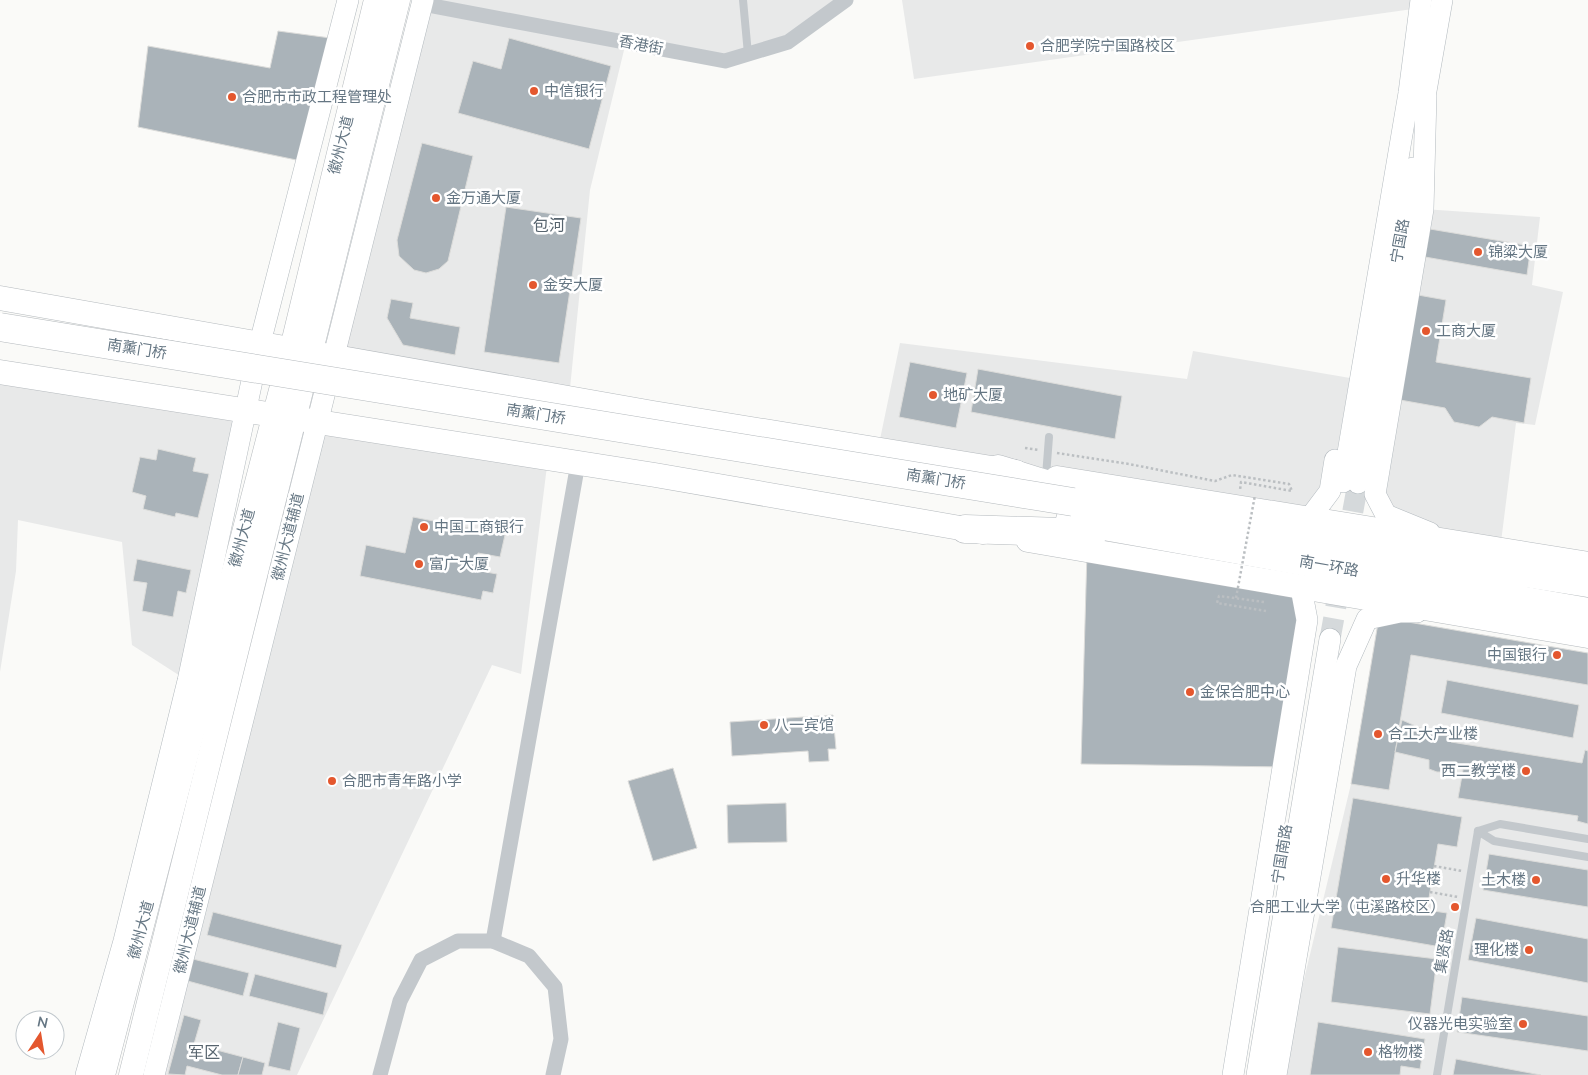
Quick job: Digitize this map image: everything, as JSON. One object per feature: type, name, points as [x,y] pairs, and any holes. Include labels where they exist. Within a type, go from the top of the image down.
[{"type":"highway","name":"南薰门桥","points":[[0,327],[1071,511]]},
{"type":"highway","name":"南薰门桥","points":[[0,345],[1071,511]]},
{"type":"highway","points":[[998,469],[1142,523]]},
{"type":"highway","name":"南一环路","points":[[1071,511],[1142,523],[1588,612]]},
{"type":"highway","name":"南一环路","points":[[1142,523],[1535,574],[1588,583]]},
{"type":"highway","points":[[965,529],[1142,523]]},
{"type":"main road","points":[[86,1075],[124,941],[186,691],[260,343],[348,0]]},
{"type":"main road","name":"徽州大道","points":[[312,352],[376,0]]},
{"type":"main road","name":"徽州大道","points":[[103,1075],[284,416],[312,352],[398,0]]},
{"type":"main road","name":"宁国路","points":[[1418,94],[1421,0]]},
{"type":"main road","name":"宁国路","points":[[1351,482],[1418,94],[1442,0]]},
{"type":"main road","name":"徽州大道辅道","points":[[154,1075],[317,422],[312,352],[423,2]]},
{"type":"main road","points":[[1309,519],[1330,491],[1385,174],[1418,94]]},
{"type":"main road","points":[[1418,94],[1423,210],[1375,494],[1386,515],[1535,574]]},
{"type":"main road","points":[[0,298],[653,413],[1588,564]]},
{"type":"main road","points":[[0,372],[246,409],[578,463],[1588,636]]},
{"type":"main road","name":"徽州大道","points":[[132,1075],[284,416]]},
{"type":"main road","points":[[1233,1075],[1307,620],[1302,588]]},
{"type":"main road","points":[[1276,1075],[1346,666],[1367,619],[1400,612],[1441,612]]},
{"type":"main road","name":"宁国南路","points":[[1246,1075],[1324,635],[1257,1075]]},
{"type":"street","name":"香港街","points":[[423,2],[725,61],[788,42],[846,0]]},
{"type":"street","points":[[493,941],[578,463]]},
{"type":"street","points":[[380,1075],[400,1001],[421,960],[458,941],[493,941],[529,956],[556,987],[561,1039],[553,1075]]},
{"type":"lane","points":[[743,0],[748,54]]},
{"type":"lane","points":[[1046,476],[1049,437]]},
{"type":"lane","points":[[1478,831],[1500,824],[1588,838]]},
{"type":"lane","points":[[1478,831],[1494,841],[1588,857]]},
{"type":"lane","name":"集贤路","points":[[1437,1075],[1478,831]]},
{"type":"path","points":[[1073,456],[1129,464],[1215,481],[1232,475],[1289,484],[1292,491],[1242,482],[1240,491],[1255,495],[1236,598]]},
{"type":"path","points":[[1264,602],[1220,596],[1217,603],[1266,611]]},
{"type":"path","points":[[1434,866],[1471,873]]},
{"type":"path","points":[[1430,892],[1467,899]]},
{"type":"shaded area","points":[[423,0],[846,0],[788,42],[725,61],[626,42],[590,190],[569,398],[333,357]]},
{"type":"shaded area","name":"合肥学院宁国路校区","points":[[902,0],[1421,0],[1420,8],[914,79]]},
{"type":"shaded area","points":[[1423,209],[1540,217],[1532,285],[1563,292],[1535,425],[1516,423],[1500,550],[1386,515],[1375,494]]},
{"type":"shaded area","points":[[900,343],[1187,379],[1193,351],[1350,378],[1330,491],[1309,519],[878,449]]},
{"type":"shaded area","points":[[0,372],[246,409],[188,681],[132,645],[122,542],[18,520],[16,571],[0,672]]},
{"type":"shaded area","points":[[317,422],[548,458],[521,674],[492,665],[297,1075],[154,1075]]},
{"type":"shaded area","name":"合肥工业大学（屯溪路校区）","points":[[1379,617],[1588,653],[1588,1075],[1281,1075],[1351,784]]},
{"type":"building","name":"合肥市市政工程管理处","points":[[278,31],[338,39],[306,162],[138,127],[148,46],[270,68]]},
{"type":"building","name":"中信银行","points":[[509,38],[611,66],[589,149],[458,113],[473,61],[501,69]]},
{"type":"building","name":"金万通大厦","points":[[422,143],[473,156],[448,261],[439,269],[426,273],[414,270],[399,256],[397,240]]},
{"type":"building","name":"金安大厦","points":[[506,207],[581,218],[559,363],[484,352]]},
{"type":"building","name":"锦粱大厦","points":[[1430,229],[1531,246],[1527,275],[1425,257]]},
{"type":"building","name":"工商大厦","points":[[1418,295],[1446,300],[1436,362],[1531,378],[1524,423],[1492,417],[1479,427],[1454,422],[1445,408],[1400,400]]},
{"type":"building","points":[[391,299],[413,303],[410,318],[460,327],[455,355],[403,345],[387,318]]},
{"type":"building","name":"地矿大厦","points":[[910,362],[967,373],[956,428],[899,417]]},
{"type":"building","points":[[978,369],[1122,396],[1115,439],[971,412]]},
{"type":"building","points":[[158,449],[196,458],[193,471],[209,474],[198,518],[176,513],[175,517],[143,509],[146,496],[132,492],[140,457],[156,460]]},
{"type":"building","name":"富广大厦","points":[[413,517],[505,535],[500,557],[478,553],[475,570],[497,574],[493,593],[483,591],[481,600],[360,576],[366,545],[405,553]]},
{"type":"building","name":"金保合肥中心","points":[[1087,551],[1301,588],[1284,767],[1081,764]]},
{"type":"building","points":[[137,559],[191,570],[186,593],[178,591],[173,617],[142,611],[147,583],[133,581]]},
{"type":"building","name":"合工大产业楼","points":[[1379,617],[1588,653],[1588,685],[1411,655],[1389,790],[1351,784]]},
{"type":"building","name":"合工大产业楼","points":[[1447,680],[1579,705],[1573,738],[1441,713]]},
{"type":"building","points":[[833,715],[836,749],[828,749],[829,761],[809,762],[808,751],[732,756],[730,722]]},
{"type":"building","name":"西二教学楼","points":[[1402,720],[1434,734],[1436,727],[1452,731],[1451,742],[1582,763],[1585,750],[1588,751],[1588,824],[1577,821],[1578,816],[1458,798],[1463,770],[1450,767],[1444,772],[1437,772],[1429,769],[1429,760],[1395,752]]},
{"type":"building","points":[[673,768],[697,848],[653,861],[628,781]]},
{"type":"building","name":"升华楼","points":[[1353,798],[1462,817],[1457,847],[1438,844],[1427,910],[1447,913],[1441,947],[1331,928]]},
{"type":"building","points":[[786,803],[787,842],[728,843],[727,805]]},
{"type":"building","name":"土木楼","points":[[1489,854],[1588,870],[1588,907],[1483,890]]},
{"type":"building","points":[[213,912],[342,945],[336,968],[207,935]]},
{"type":"building","name":"理化楼","points":[[1476,918],[1588,939],[1588,983],[1468,960]]},
{"type":"building","points":[[1338,947],[1437,959],[1430,1014],[1331,1002]]},
{"type":"building","points":[[189,958],[249,973],[243,996],[184,980]]},
{"type":"building","points":[[255,974],[328,993],[323,1015],[249,996]]},
{"type":"building","name":"仪器光电实验室","points":[[1462,997],[1588,1016],[1588,1051],[1457,1032]]},
{"type":"building","points":[[184,1015],[201,1020],[194,1044],[243,1057],[238,1075],[222,1075],[187,1066],[185,1075],[168,1074]]},
{"type":"building","points":[[278,1022],[300,1028],[290,1071],[268,1066]]},
{"type":"building","name":"格物楼","points":[[1318,1022],[1425,1039],[1420,1069],[1401,1066],[1400,1075],[1310,1075]]},
{"type":"building","points":[[243,1057],[265,1063],[262,1075],[238,1075]]},
{"type":"building","points":[[1456,1059],[1541,1075],[1453,1075]]},
{"type":"tunnel","points":[[1347,543],[1358,483]]},
{"type":"tunnel","points":[[1330,639],[1341,578]]},
{"type":"place","name":"合肥学院宁国路校区","points":[[1030,46]]},
{"type":"place","name":"中信银行","points":[[534,91]]},
{"type":"place","name":"合肥市市政工程管理处","points":[[232,97]]},
{"type":"place","name":"金万通大厦","points":[[436,198]]},
{"type":"place","name":"锦粱大厦","points":[[1478,252]]},
{"type":"place","name":"金安大厦","points":[[533,285]]},
{"type":"place","name":"工商大厦","points":[[1426,331]]},
{"type":"place","name":"地矿大厦","points":[[933,395]]},
{"type":"place","name":"中国工商银行","points":[[424,527]]},
{"type":"place","name":"富广大厦","points":[[419,564]]},
{"type":"place","name":"中国银行","points":[[1557,655]]},
{"type":"place","name":"金保合肥中心","points":[[1190,692]]},
{"type":"place","name":"八一宾馆","points":[[764,725]]},
{"type":"place","name":"合工大产业楼","points":[[1378,734]]},
{"type":"place","name":"西二教学楼","points":[[1526,771]]},
{"type":"place","name":"合肥市青年路小学","points":[[332,781]]},
{"type":"place","name":"升华楼","points":[[1386,879]]},
{"type":"place","name":"土木楼","points":[[1536,880]]},
{"type":"place","name":"合肥工业大学（屯溪路校区）","points":[[1455,907]]},
{"type":"place","name":"理化楼","points":[[1529,950]]},
{"type":"place","name":"仪器光电实验室","points":[[1523,1024]]},
{"type":"place","name":"格物楼","points":[[1368,1052]]},
{"type":"district","name":"包河","points":[[549,225]]},
{"type":"district","name":"军区","points":[[204,1052]]}]
